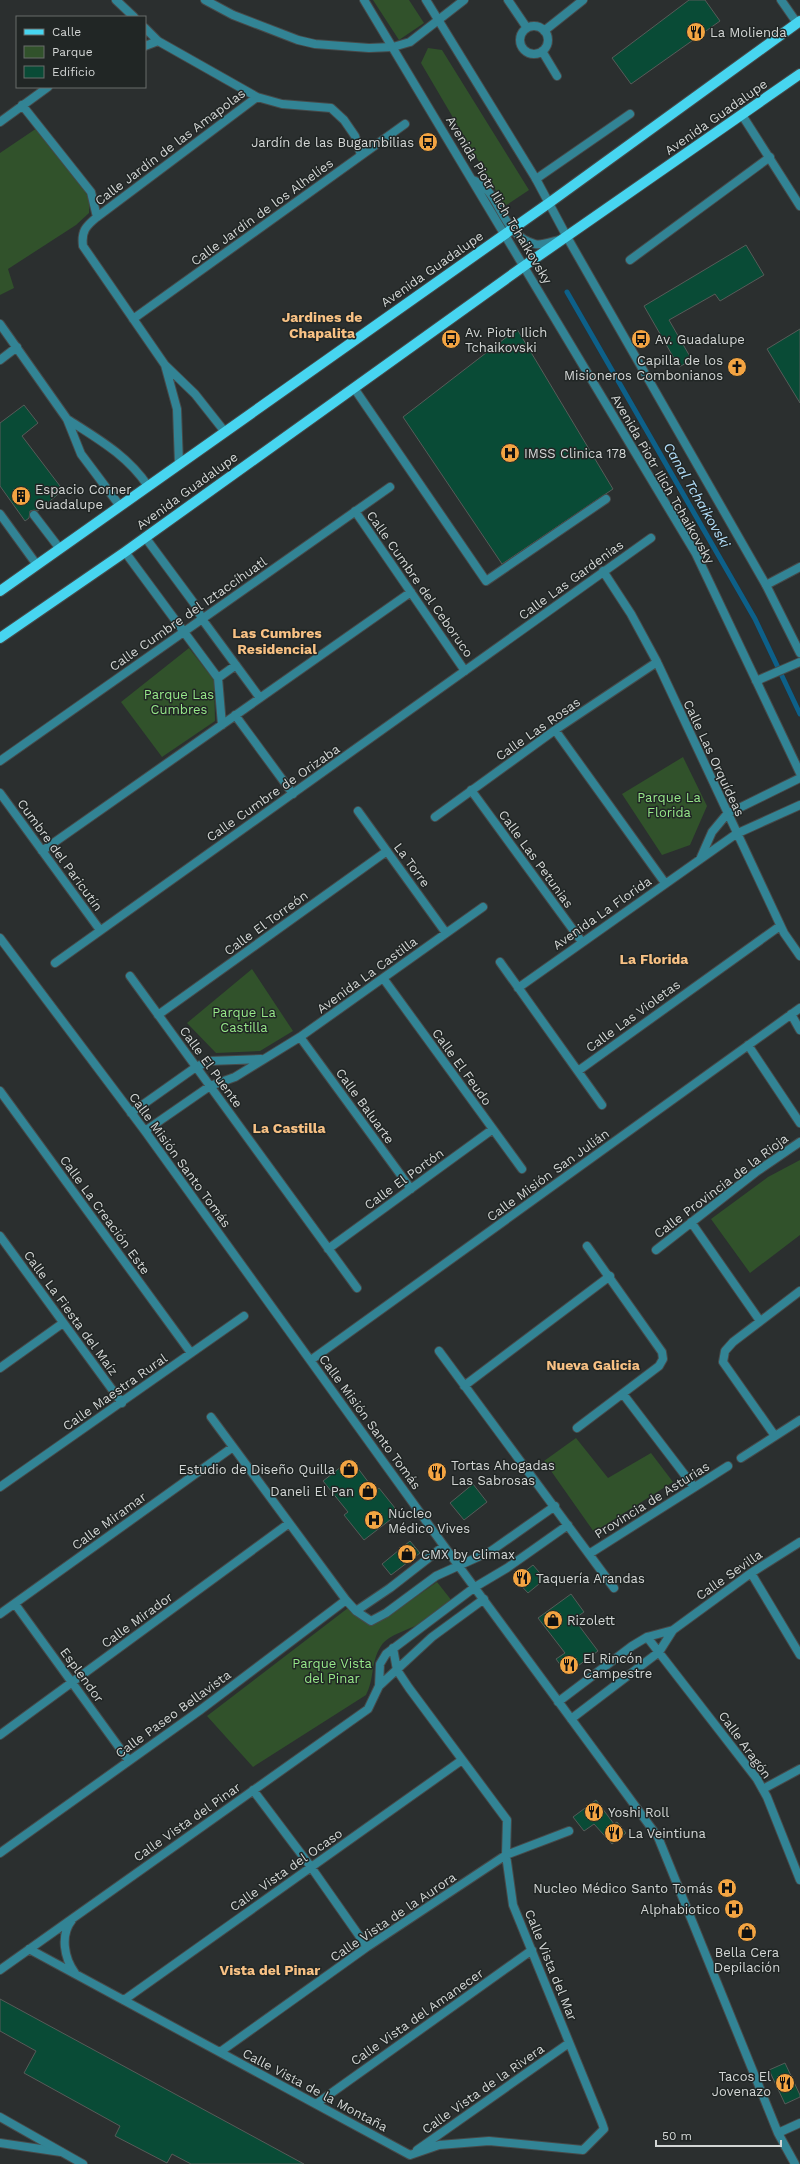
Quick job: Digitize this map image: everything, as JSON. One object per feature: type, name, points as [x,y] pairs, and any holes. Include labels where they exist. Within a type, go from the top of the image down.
[{"type":"main road","name":"Avenida Guadalupe","points":[[0,591],[549,202],[799,22]]},
{"type":"main road","name":"Avenida Guadalupe","points":[[0,638],[125,552],[524,266],[800,74]]},
{"type":"street","points":[[116,0],[133,16]]},
{"type":"street","points":[[205,0],[234,15],[298,40],[335,46],[393,47],[410,42],[464,0]]},
{"type":"street","name":"Avenida Piotr Ilich Tchaikovsky","points":[[364,0],[473,180],[508,231],[524,266],[696,554],[800,773]]},
{"type":"street","points":[[426,0],[536,179],[566,238],[766,585],[800,653]]},
{"type":"street","points":[[508,0],[527,28]]},
{"type":"street","points":[[544,30],[583,0]]},
{"type":"street","points":[[781,0],[799,22]]},
{"type":"street","points":[[536,26],[544,30],[547,43],[542,51],[529,53],[522,47],[520,39],[524,30],[536,26]]},
{"type":"street","points":[[146,29],[158,41],[257,97],[282,104],[330,108],[344,120],[355,136],[361,155]]},
{"type":"street","points":[[146,46],[158,41]]},
{"type":"street","points":[[542,51],[557,76]]},
{"type":"street","points":[[0,122],[47,88]]},
{"type":"street","name":"Calle Jardín de las Amapolas","points":[[165,365],[83,246],[82,236],[86,226],[97,217],[257,97]]},
{"type":"street","points":[[22,105],[92,192],[97,217]]},
{"type":"street","points":[[536,179],[630,114]]},
{"type":"street","points":[[742,115],[800,206]]},
{"type":"street","name":"Calle Jardín de los Alhelíes","points":[[133,319],[405,124]]},
{"type":"street","points":[[630,260],[770,158]]},
{"type":"street","points":[[508,231],[536,244],[566,238]]},
{"type":"street","points":[[0,324],[67,419],[81,454],[120,506]]},
{"type":"street","points":[[0,360],[17,347]]},
{"type":"street","points":[[165,365],[195,394],[224,432]]},
{"type":"street","points":[[165,365],[177,409],[179,464]]},
{"type":"street","points":[[354,388],[486,581],[606,499]]},
{"type":"street","points":[[67,419],[119,453],[130,463],[148,486]]},
{"type":"street","name":"Calle Cumbre del Iztaccíhuatl","points":[[0,761],[390,487]]},
{"type":"street","name":"Calle Cumbre del Ceboruco","points":[[355,511],[466,671]]},
{"type":"street","points":[[0,514],[37,565]]},
{"type":"street","points":[[34,515],[60,549]]},
{"type":"street","points":[[145,537],[196,606],[202,619],[260,698]]},
{"type":"street","name":"Calle Las Gardenias","points":[[506,642],[651,538]]},
{"type":"street","points":[[125,552],[218,678],[222,724]]},
{"type":"street","points":[[766,585],[800,567]]},
{"type":"street","name":"Calle Las Orquídeas","points":[[603,571],[631,614],[657,662],[780,926],[800,956]]},
{"type":"street","points":[[42,851],[411,592]]},
{"type":"street","name":"Calle Cumbre de Orizaba","points":[[54,963],[506,642]]},
{"type":"street","name":"Calle Las Rosas","points":[[435,817],[555,730],[657,662]]},
{"type":"street","points":[[756,681],[800,662]]},
{"type":"street","points":[[218,678],[236,665]]},
{"type":"street","points":[[235,715],[293,794]]},
{"type":"street","points":[[555,730],[665,883]]},
{"type":"street","name":"Avenida La Florida","points":[[700,858],[712,832],[727,814],[800,778]]},
{"type":"street","name":"Calle Las Petunias","points":[[471,790],[582,942]]},
{"type":"street","name":"Cumbre del Paricutín","points":[[0,793],[100,930]]},
{"type":"street","name":"Avenida La Florida","points":[[518,988],[736,834],[800,804]]},
{"type":"street","name":"La Torre","points":[[358,811],[446,933]]},
{"type":"street","name":"Calle El Torreón","points":[[158,1015],[387,851]]},
{"type":"street","name":"Avenida La Castilla","points":[[145,1131],[210,1086],[235,1076],[300,1037],[483,906]]},
{"type":"street","name":"Calle Las Violetas","points":[[578,1071],[780,926]]},
{"type":"street","name":"Calle Misión Santo Tomás","points":[[0,938],[145,1131],[444,1546],[476,1587],[658,1838],[778,2133],[797,2164]]},
{"type":"street","points":[[500,962],[602,1105]]},
{"type":"street","name":"Calle El Puente","points":[[130,976],[357,1288]]},
{"type":"street","name":"Calle El Feudo","points":[[383,978],[522,1169]]},
{"type":"street","name":"Calle Misión San Julián","points":[[311,1360],[800,1008]]},
{"type":"street","points":[[792,1014],[800,1030]]},
{"type":"street","name":"Calle Baluarte","points":[[300,1037],[411,1189]]},
{"type":"street","points":[[748,1046],[800,1123]]},
{"type":"street","name":"Avenida La Castilla","points":[[131,1113],[196,1067],[215,1060],[262,1059]]},
{"type":"street","name":"Calle La Creación Este","points":[[0,1091],[192,1354]]},
{"type":"street","name":"Calle El Portón","points":[[328,1249],[493,1129]]},
{"type":"street","name":"Calle Provincia de la Rioja","points":[[656,1250],[756,1172],[800,1142]]},
{"type":"street","points":[[691,1222],[760,1321]]},
{"type":"street","name":"Calle La Fiesta del Maíz","points":[[1,1241],[122,1403]]},
{"type":"street","points":[[577,1428],[659,1366],[663,1359],[662,1352],[610,1276],[587,1246]]},
{"type":"street","points":[[464,1386],[610,1276]]},
{"type":"street","points":[[775,1436],[723,1362],[725,1351],[733,1342],[800,1291]]},
{"type":"street","name":"Calle Maestra Rural","points":[[0,1488],[244,1316]]},
{"type":"street","points":[[0,1368],[63,1323]]},
{"type":"street","points":[[439,1351],[614,1588]]},
{"type":"street","points":[[623,1394],[694,1487]]},
{"type":"street","points":[[211,1417],[288,1524],[346,1600],[356,1611],[371,1621],[386,1613],[436,1576],[491,1550],[554,1506]]},
{"type":"street","points":[[741,1458],[800,1420]]},
{"type":"street","name":"Calle Miramar","points":[[0,1614],[233,1448]]},
{"type":"street","name":"Provincia de Asturias","points":[[589,1554],[728,1466]]},
{"type":"street","name":"Calle Mirador","points":[[0,1735],[288,1524]]},
{"type":"street","points":[[476,1587],[507,1568],[568,1525]]},
{"type":"street","name":"Calle Sevilla","points":[[558,1702],[647,1637],[673,1630],[751,1573],[800,1542]]},
{"type":"street","points":[[356,1611],[390,1588],[444,1546]]},
{"type":"street","points":[[751,1573],[800,1654]]},
{"type":"street","name":"Calle Vista del Pinar","points":[[0,1970],[368,1709],[379,1686],[380,1664],[382,1658],[393,1648],[476,1587]]},
{"type":"street","name":"Calle Vista del Pinar","points":[[379,1686],[432,1637],[484,1599]]},
{"type":"street","name":"Calle Paseo Bellavista","points":[[0,1853],[199,1711],[346,1600]]},
{"type":"street","name":"Esplendor","points":[[15,1604],[129,1761]]},
{"type":"street","name":"Calle Sevilla","points":[[571,1719],[659,1652],[673,1630]]},
{"type":"street","name":"Calle Aragón","points":[[647,1637],[757,1778],[763,1789],[800,1880]]},
{"type":"street","name":"Calle Vista del Mar","points":[[393,1648],[398,1670],[409,1688],[507,1820],[506,1855],[513,1905],[604,2129],[583,2150],[489,2141],[439,2145],[410,2155]]},
{"type":"street","name":"Calle Vista del Ocaso","points":[[124,2000],[462,1760]]},
{"type":"street","points":[[763,1789],[800,1769]]},
{"type":"street","points":[[253,1790],[367,1947]]},
{"type":"street","name":"Calle Vista de la Aurora","points":[[220,2052],[367,1947],[506,1855],[569,1831]]},
{"type":"street","points":[[75,1916],[69,1924],[64,1945],[68,1962],[76,1974]]},
{"type":"street","name":"Calle Vista de la Montaña","points":[[29,1949],[410,2155]]},
{"type":"street","name":"Calle Vista del Amanecer","points":[[316,2104],[532,1950]]},
{"type":"street","name":"Calle Vista de la Rivera","points":[[410,2155],[569,2043]]},
{"type":"street","points":[[0,2116],[83,2164]]},
{"type":"street","points":[[778,2133],[800,2123]]},
{"type":"street","points":[[0,2143],[64,2153]]},
{"type":"green space","points":[[373,0],[409,0],[424,23],[399,40]]},
{"type":"green space","points":[[428,48],[442,50],[529,190],[505,206],[421,63]]},
{"type":"green space","points":[[37,128],[90,192],[89,213],[76,225],[8,269],[14,288],[0,295],[0,153]]},
{"type":"green space","name":"Parque Las Cumbres","points":[[189,648],[214,680],[215,721],[162,757],[121,702]]},
{"type":"green space","name":"Parque La Florida","points":[[683,757],[707,806],[690,845],[662,855],[622,794]]},
{"type":"green space","name":"Parque La Castilla","points":[[252,969],[293,1031],[260,1051],[216,1053],[187,1023]]},
{"type":"green space","points":[[800,1160],[800,1235],[750,1273],[711,1219],[768,1177]]},
{"type":"green space","points":[[576,1438],[608,1478],[651,1453],[673,1482],[594,1532],[544,1461]]},
{"type":"green space","name":"Parque Vista del Pinar","points":[[437,1582],[452,1601],[421,1623],[389,1638],[381,1646],[375,1658],[371,1683],[366,1695],[253,1767],[207,1716],[348,1608],[361,1618],[371,1621],[404,1605]]},
{"type":"building","points":[[689,0],[705,0],[720,21],[631,84],[612,58]]},
{"type":"building","points":[[746,245],[764,275],[720,301],[715,294],[669,320],[692,360],[679,367],[644,306]]},
{"type":"building","name":"IMSS Clinica 178","points":[[517,329],[613,489],[502,564],[403,417]]},
{"type":"building","points":[[800,329],[800,403],[767,349]]},
{"type":"building","points":[[24,405],[38,423],[22,436],[63,490],[38,511],[30,511],[29,518],[25,521],[0,486],[0,423]]},
{"type":"building","points":[[351,1459],[375,1491],[379,1488],[399,1513],[364,1540],[344,1515],[348,1512],[323,1481]]},
{"type":"building","points":[[473,1484],[487,1502],[464,1520],[450,1503]]},
{"type":"building","points":[[410,1541],[420,1553],[391,1575],[382,1564]]},
{"type":"building","points":[[533,1565],[545,1579],[528,1593],[515,1579]]},
{"type":"building","points":[[571,1594],[584,1612],[574,1619],[598,1651],[567,1674],[556,1659],[565,1653],[538,1618]]},
{"type":"building","points":[[596,1800],[614,1824],[617,1822],[626,1833],[612,1844],[594,1824],[584,1831],[573,1817]]},
{"type":"building","points":[[0,1999],[304,2164],[191,2164],[172,2154],[167,2163],[115,2136],[120,2126],[24,2073],[36,2051],[0,2031]]},
{"type":"building","name":"Tacos El Jovenazo","points":[[785,2063],[800,2097],[785,2104],[769,2070]]},
{"type":"waterway","name":"Canal Tchaikovski","points":[[567,292],[755,619],[800,714]]},
{"type":"place","name":"La Molienda","points":[[696,32]]},
{"type":"place","name":"Jardín de las Bugambilias","points":[[428,142]]},
{"type":"place","name":"Av. Piotr Ilich Tchaikovski","points":[[451,339]]},
{"type":"place","name":"Av. Guadalupe","points":[[641,339]]},
{"type":"place","name":"Capilla de los Misioneros Combonianos","points":[[737,367]]},
{"type":"place","name":"IMSS Clinica 178","points":[[510,453]]},
{"type":"place","name":"Espacio Corner Guadalupe","points":[[21,496]]},
{"type":"place","name":"Estudio de Diseño Quilla","points":[[349,1469]]},
{"type":"place","name":"Tortas Ahogadas Las Sabrosas","points":[[437,1472]]},
{"type":"place","name":"Daneli El Pan","points":[[368,1491]]},
{"type":"place","name":"Núcleo Médico Vives","points":[[374,1520]]},
{"type":"place","name":"CMX by Climax","points":[[407,1554]]},
{"type":"place","name":"Taquería Arandas","points":[[522,1578]]},
{"type":"place","name":"Rizolett","points":[[553,1620]]},
{"type":"place","name":"El Rincón Campestre","points":[[569,1665]]},
{"type":"place","name":"Yoshi Roll","points":[[594,1812]]},
{"type":"place","name":"La Veintiuna","points":[[614,1833]]},
{"type":"place","name":"Nucleo Médico Santo Tomás","points":[[727,1888]]},
{"type":"place","name":"Alphabiotico","points":[[734,1909]]},
{"type":"place","name":"Bella Cera Depilación","points":[[747,1932]]},
{"type":"place","name":"Tacos El Jovenazo","points":[[785,2083]]},
{"type":"district","name":"Jardines de Chapalita","points":[[322,326]]},
{"type":"district","name":"Las Cumbres Residencial","points":[[277,642]]},
{"type":"district","name":"La Florida","points":[[654,959]]},
{"type":"district","name":"La Castilla","points":[[289,1128]]},
{"type":"district","name":"Nueva Galicia","points":[[593,1365]]},
{"type":"district","name":"Vista del Pinar","points":[[270,1970]]}]
